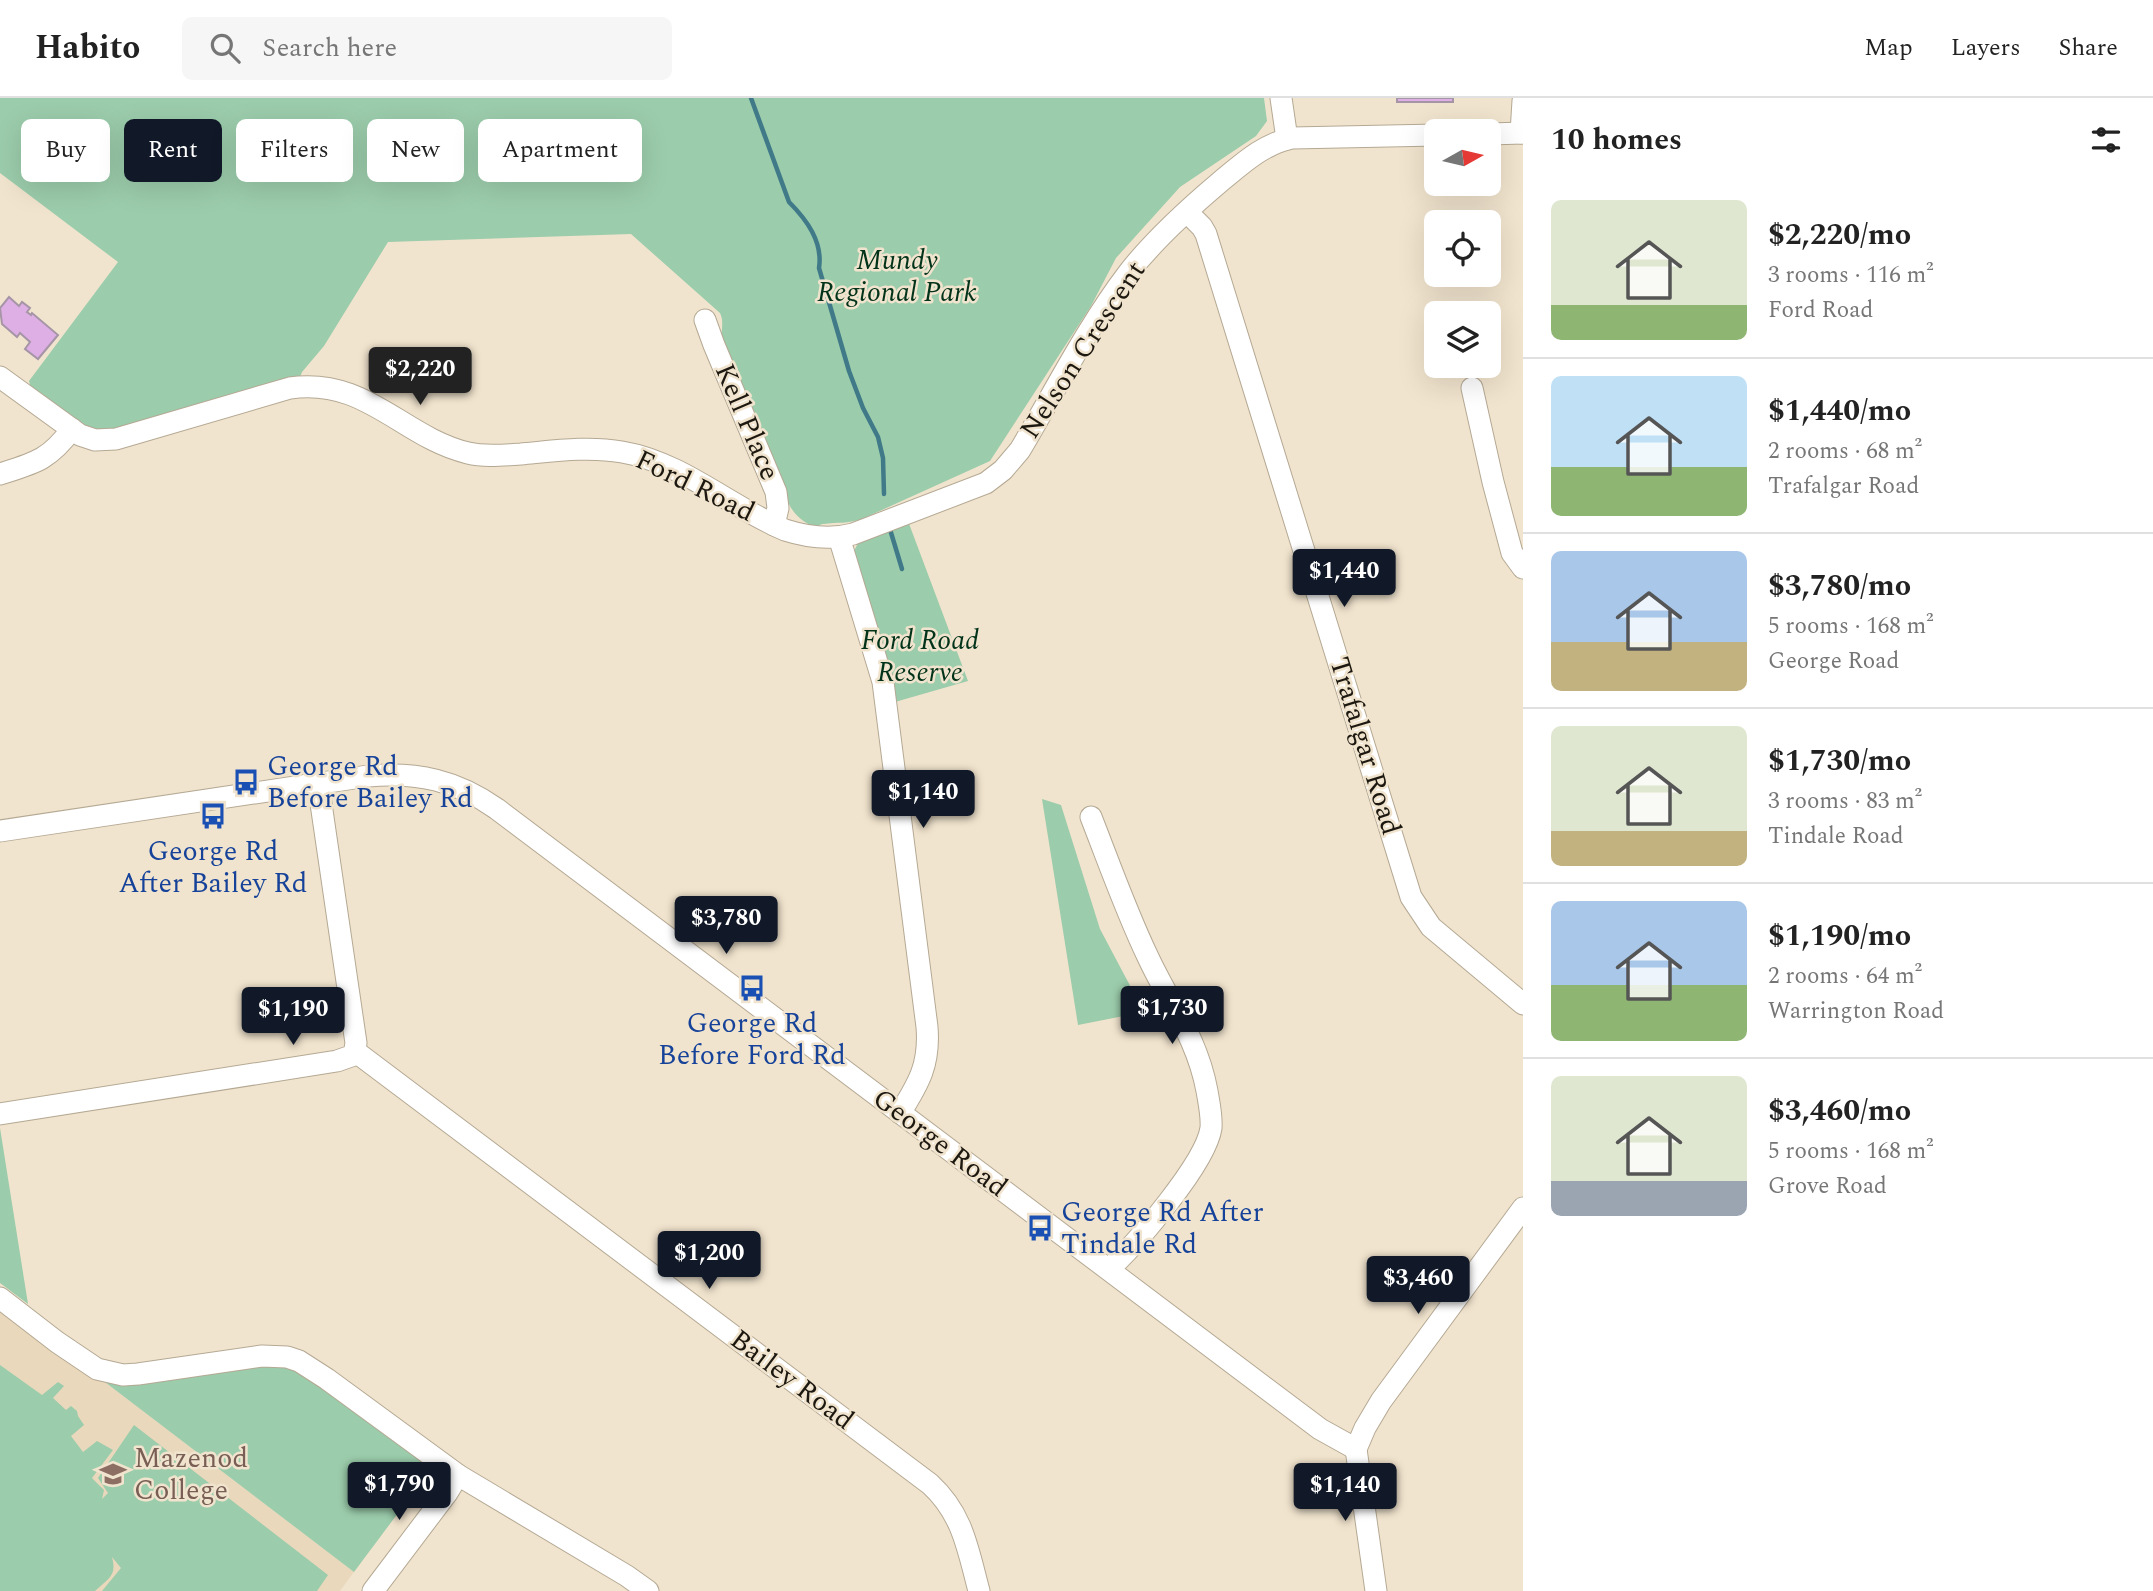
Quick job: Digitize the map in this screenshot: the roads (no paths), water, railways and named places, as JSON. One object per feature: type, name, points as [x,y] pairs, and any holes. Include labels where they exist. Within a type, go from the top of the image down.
[{"type":"street","points":[[1281,98],[1287,139]]},
{"type":"street","points":[[1502,134],[1522,133],[1523,101]]},
{"type":"street","name":"Nelson Crescent","points":[[839,537],[986,483],[1003,470],[1020,450],[1118,287],[1143,256],[1187,212],[1257,152],[1287,139],[1424,135]]},
{"type":"street","name":"Trafalgar Road","points":[[1187,212],[1206,234],[1411,897],[1431,927],[1523,1004]]},
{"type":"street","name":"Kell Place","points":[[705,320],[776,492],[778,508],[774,525]]},
{"type":"street","name":"Ford Road","points":[[0,377],[72,429],[95,440],[116,439],[290,388],[318,386],[339,390],[361,398],[424,434],[467,453],[501,455],[600,450],[623,452],[667,466],[774,525],[799,534],[839,537]]},
{"type":"street","points":[[1472,388],[1509,541],[1523,568]]},
{"type":"street","points":[[0,474],[45,457],[58,447],[72,429]]},
{"type":"street","points":[[839,537],[883,682],[927,1027],[924,1067],[915,1089],[900,1113]]},
{"type":"street","name":"George Road","points":[[0,831],[368,776],[407,775],[443,781],[472,793],[498,809],[1320,1429],[1356,1449]]},
{"type":"street","points":[[0,1114],[337,1061],[356,1052],[318,783]]},
{"type":"street","points":[[1091,817],[1147,956],[1196,1049],[1211,1120],[1205,1147],[1194,1167],[1134,1245],[1109,1269]]},
{"type":"street","name":"Bailey Road","points":[[356,1052],[930,1484],[948,1502],[956,1515],[979,1591]]},
{"type":"street","points":[[1376,1591],[1356,1449],[1381,1401],[1523,1208]]},
{"type":"street","points":[[0,1298],[87,1363],[108,1373],[147,1373],[262,1356],[287,1357],[299,1361],[458,1475],[648,1591]]},
{"type":"street","points":[[373,1591],[458,1475]]},
{"type":"waterway","points":[[751,98],[789,202],[802,216],[816,240],[819,268],[849,371],[878,437],[883,458],[884,494]]},
{"type":"waterway","points":[[889,526],[902,569]]},
{"type":"place","name":"George Rd Before Bailey Rd","points":[[246,782]]},
{"type":"place","name":"George Rd After Bailey Rd","points":[[213,816]]},
{"type":"place","name":"George Rd Before Ford Rd","points":[[752,988]]},
{"type":"place","name":"George Rd After Tindale Rd","points":[[1040,1228]]},
{"type":"place","name":"Mazenod College","points":[[113,1474]]},
{"type":"park label","name":"Mundy Regional Park","points":[[897,276]]},
{"type":"park label","name":"Ford Road Reserve","points":[[920,656]]}]
